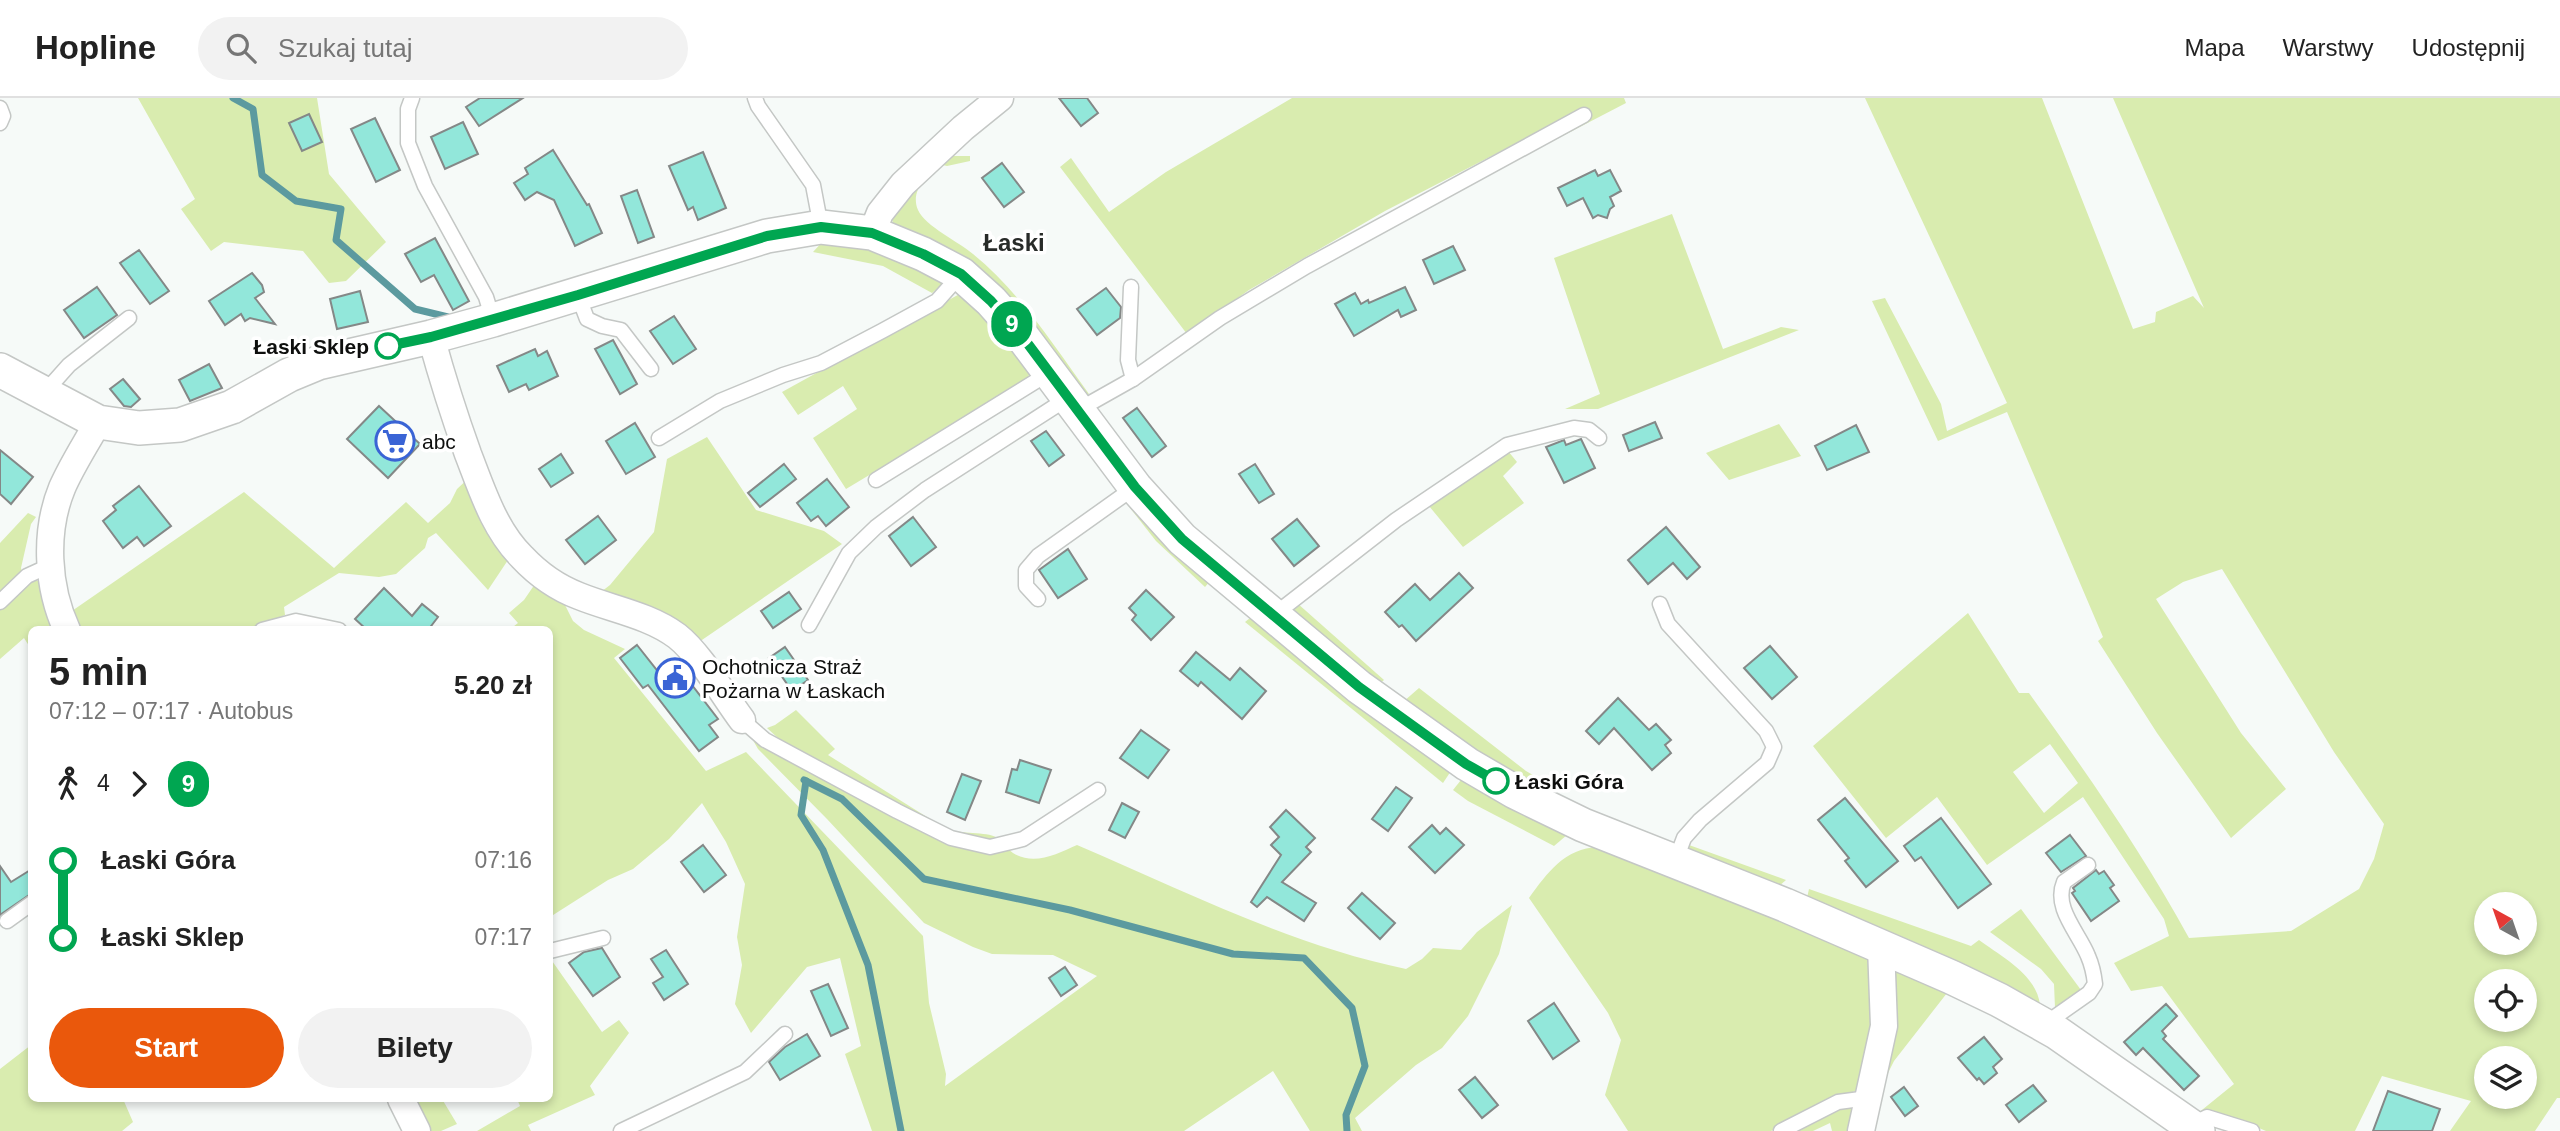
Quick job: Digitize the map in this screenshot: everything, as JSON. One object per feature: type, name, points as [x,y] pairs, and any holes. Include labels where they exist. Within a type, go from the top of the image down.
[{"type":"street","points":[[872,233],[880,213],[903,184],[1000,98]]},
{"type":"street","points":[[0,370],[98,422],[139,428],[180,425],[232,407],[289,375],[318,363],[493,320],[755,239],[821,227],[872,233],[923,254],[961,274],[999,309],[1022,336],[1135,487],[1182,539],[1359,687],[1466,764],[1583,825],[1785,905],[1951,977],[2044,1025],[2194,1128]]},
{"type":"street","points":[[431,337],[446,392],[488,505],[510,544],[539,572],[566,590],[648,620],[678,637],[742,720]]},
{"type":"street","points":[[65,626],[51,565],[51,526],[62,487],[98,422]]},
{"type":"street","points":[[1861,1131],[1861,1120],[1884,1026],[1881,946]]},
{"type":"street","points":[[402,1102],[417,1131]]},
{"type":"lane","points":[[755,98],[758,107],[813,185],[821,227]]},
{"type":"lane","points":[[414,99],[408,109],[408,143],[425,186],[486,297],[493,320]]},
{"type":"lane","points":[[0,108],[3,116],[0,123]]},
{"type":"lane","points":[[876,480],[1064,394],[1133,379],[1220,317],[1307,266],[1584,115]]},
{"type":"lane","points":[[659,438],[720,401],[783,375],[821,363],[883,331],[937,301],[961,274]]},
{"type":"lane","points":[[1130,287],[1128,360],[1133,379]]},
{"type":"lane","points":[[578,295],[587,319],[621,330],[651,369]]},
{"type":"lane","points":[[43,394],[69,365],[129,318]]},
{"type":"lane","points":[[809,625],[849,553],[876,527],[1064,394]]},
{"type":"lane","points":[[1273,616],[1396,520],[1507,445],[1574,428],[1589,430],[1600,438]]},
{"type":"lane","points":[[1038,599],[1026,586],[1026,570],[1038,556],[1135,487]]},
{"type":"lane","points":[[0,602],[27,576],[51,565]]},
{"type":"lane","points":[[1660,604],[1668,624],[1766,731],[1774,747],[1767,763],[1700,820],[1684,838],[1675,862]]},
{"type":"lane","points":[[277,626],[296,621],[320,626]]},
{"type":"lane","points":[[742,720],[765,740],[908,816],[951,838],[990,848],[1023,839],[1098,790]]},
{"type":"lane","points":[[2044,1025],[2089,993],[2095,984],[2088,955],[2063,909],[2060,894],[2067,878],[2088,864]]},
{"type":"lane","points":[[7,920],[28,906]]},
{"type":"lane","points":[[553,950],[603,938]]},
{"type":"lane","points":[[621,1131],[745,1072],[785,1034]]},
{"type":"lane","points":[[1781,1131],[1838,1102],[1868,1098]]},
{"type":"lane","points":[[2194,1128],[2207,1117],[2252,1131]]},
{"type":"green space","points":[[138,98],[317,98],[329,174],[386,242],[346,281],[329,283],[303,251],[224,242],[211,251],[181,209],[195,199]]},
{"type":"green space","points":[[1292,98],[1624,98],[1626,103],[1549,143],[1548,141],[1583,109],[1385,211],[1249,290],[1187,334],[1060,167],[1071,158],[1109,212],[1166,172]]},
{"type":"green space","points":[[1865,98],[2042,98],[2133,329],[2155,322],[2156,312],[2193,296],[2204,308],[2113,98],[2560,98],[2560,1098],[2557,1098],[2535,1131],[2450,1131],[2471,1101],[2382,1076],[2355,1131],[2266,1131],[2247,1123],[2197,1114],[2234,1084],[2162,986],[2131,991],[2114,963],[2169,936],[2164,919],[2083,797],[1987,865],[1937,797],[1886,838],[1813,746],[1968,613],[2019,693],[2029,693],[2092,783],[2133,844],[2189,938],[2291,931],[2359,889],[2374,859],[2384,824],[2334,752],[2222,569],[2183,582],[2156,599],[2241,733],[2286,789],[2231,838],[2157,733],[2098,641],[2103,637],[2007,412],[1938,441],[1872,301],[1885,298],[1941,404],[1947,431],[2007,403]],"holes":[[[2050,744],[2078,783],[2044,813],[2013,772]]]},
{"type":"green space","points":[[943,156],[970,156],[970,161],[947,166],[938,164],[918,190],[918,210],[928,222],[973,254],[1006,285],[1036,320],[1089,394],[1082,397],[995,290],[960,261],[898,229],[893,223],[891,215],[899,198]]},
{"type":"green space","points":[[1672,214],[1723,349],[1781,327],[1799,330],[1598,409],[1565,409],[1600,394],[1554,258]]},
{"type":"green space","points":[[826,238],[861,242],[944,283],[932,293],[883,266],[813,252]]},
{"type":"green space","points":[[965,291],[1031,371],[1028,377],[1016,387],[846,489],[813,438],[857,409],[843,386],[798,415],[782,392]]},
{"type":"green space","points":[[1779,424],[1801,456],[1729,480],[1706,453]]},
{"type":"green space","points":[[707,437],[756,510],[824,531],[842,544],[699,642],[597,595],[610,585],[654,532],[667,459]]},
{"type":"green space","points":[[1508,451],[1517,462],[1503,476],[1524,503],[1463,547],[1429,506]]},
{"type":"green space","points":[[472,475],[512,554],[488,590],[436,533],[428,538],[425,548],[396,574],[379,577],[339,573],[284,607],[285,615],[259,626],[74,626],[69,613],[244,492],[334,568],[406,502],[428,523],[450,503],[457,489]]},
{"type":"green space","points":[[1123,499],[1211,580],[1205,587],[1156,541]]},
{"type":"green space","points":[[28,513],[36,517],[31,524],[21,568],[25,583],[30,580],[39,581],[59,626],[28,626],[28,644],[24,638],[0,659],[0,543]]},
{"type":"green space","points":[[537,581],[562,599],[573,621],[584,630],[625,649],[614,658],[706,771],[746,752],[923,936],[929,1003],[946,1074],[945,1086],[1097,976],[1053,955],[992,954],[924,923],[758,749],[750,735],[791,750],[767,728],[796,710],[835,749],[828,755],[946,829],[992,835],[1021,857],[1037,859],[1077,845],[1279,931],[1363,959],[1406,969],[1433,948],[1461,950],[1477,932],[1512,905],[1499,954],[1468,1016],[1442,1048],[1416,1065],[1355,1118],[1362,1131],[1310,1131],[1273,1071],[1184,1131],[872,1131],[845,1054],[861,1046],[840,958],[807,967],[751,1033],[735,1004],[742,965],[737,937],[745,884],[726,842],[702,803],[669,839],[633,869],[608,880],[553,915],[553,626],[514,626],[518,623],[509,613],[524,600]]},
{"type":"green space","points":[[1297,603],[1384,680],[1377,686],[1288,616]]},
{"type":"green space","points":[[1250,618],[1255,619],[1451,771],[1443,783],[1245,622]]},
{"type":"green space","points":[[1419,688],[1526,771],[1557,789],[1547,797],[1403,702]]},
{"type":"green space","points":[[1461,780],[1567,835],[1554,846],[1468,801],[1453,790]]},
{"type":"green space","points":[[1689,845],[1786,880],[1778,887],[1684,850]]},
{"type":"green space","points":[[1598,847],[1867,953],[1875,986],[1875,1003],[1861,1088],[1771,1131],[1628,1131],[1605,1095],[1621,1040],[1608,1013],[1529,898],[1550,871],[1566,857],[1586,848]]},
{"type":"green space","points":[[1809,889],[1971,946],[1979,940],[2008,960],[2025,976],[2037,994],[2040,1005],[1806,902]]},
{"type":"green space","points":[[2021,909],[2081,990],[2055,1008],[2054,984],[2041,969],[1990,932]]},
{"type":"green space","points":[[553,962],[602,1032],[619,1020],[629,1033],[590,1086],[595,1095],[528,1125],[531,1131],[477,1131],[520,1106],[518,1102],[553,1102]]},
{"type":"green space","points":[[1891,966],[1947,993],[1894,1061],[1884,1081]]},
{"type":"green space","points":[[28,1047],[28,1102],[124,1102],[133,1122],[122,1131],[0,1131],[0,1069]]},
{"type":"green space","points":[[412,1102],[444,1102],[457,1124],[441,1131],[430,1131]]},
{"type":"green space","points":[[1858,1103],[1854,1131],[1832,1131],[1830,1123],[1813,1131],[1795,1131],[1841,1108]]},
{"type":"building","points":[[480,98],[523,98],[479,126],[466,107]]},
{"type":"building","points":[[1059,98],[1087,98],[1098,113],[1081,126]]},
{"type":"building","points":[[309,114],[322,142],[302,151],[289,123]]},
{"type":"building","points":[[375,118],[400,170],[376,182],[351,129]]},
{"type":"building","points":[[463,122],[478,154],[445,169],[431,137]]},
{"type":"building","points":[[553,150],[587,205],[589,204],[602,233],[575,246],[554,200],[537,192],[525,200],[514,183],[528,174],[525,168]]},
{"type":"building","points":[[703,152],[726,208],[698,220],[693,207],[688,210],[669,166]]},
{"type":"building","points":[[1002,163],[1024,192],[1004,207],[982,178]]},
{"type":"building","points":[[1595,170],[1598,176],[1610,170],[1621,191],[1610,197],[1614,206],[1607,218],[1598,215],[1593,218],[1583,198],[1567,206],[1558,188]]},
{"type":"building","points":[[637,190],[654,237],[638,243],[621,196]]},
{"type":"building","points":[[435,238],[469,301],[453,310],[434,275],[421,282],[405,254]]},
{"type":"building","points":[[1453,246],[1465,270],[1434,284],[1423,260]]},
{"type":"building","points":[[139,250],[169,291],[150,304],[120,263]]},
{"type":"building","points":[[252,273],[264,292],[255,298],[275,324],[250,318],[245,321],[241,314],[225,325],[209,301]]},
{"type":"building","points":[[97,287],[117,315],[84,338],[64,310]]},
{"type":"building","points":[[1405,287],[1416,310],[1401,317],[1398,310],[1354,336],[1335,304],[1355,293],[1361,304],[1368,300],[1369,303]]},
{"type":"building","points":[[1106,288],[1121,307],[1120,318],[1097,335],[1077,309]]},
{"type":"building","points":[[360,291],[368,322],[337,329],[330,299]]},
{"type":"building","points":[[674,316],[696,349],[673,364],[650,331]]},
{"type":"building","points":[[613,340],[637,384],[620,394],[595,349]]},
{"type":"building","points":[[535,349],[538,356],[547,351],[558,376],[529,390],[526,384],[509,392],[497,366]]},
{"type":"building","points":[[209,364],[222,388],[190,401],[179,380]]},
{"type":"building","points":[[123,379],[140,399],[131,407],[124,406],[110,389]]},
{"type":"building","points":[[379,406],[420,444],[388,478],[347,439]]},
{"type":"building","points":[[1137,408],[1166,446],[1152,457],[1123,418]]},
{"type":"building","points":[[1655,422],[1662,438],[1629,451],[1623,435]]},
{"type":"building","points":[[635,423],[655,457],[626,474],[606,441]]},
{"type":"building","points":[[1856,425],[1869,452],[1827,470],[1815,446]]},
{"type":"building","points":[[1046,431],[1064,455],[1049,466],[1031,441]]},
{"type":"building","points":[[1581,439],[1595,468],[1564,483],[1546,447],[1564,440],[1566,445]]},
{"type":"building","points":[[0,450],[33,477],[11,504],[0,494]]},
{"type":"building","points":[[561,454],[573,473],[551,487],[539,469]]},
{"type":"building","points":[[784,464],[796,479],[760,507],[748,493]]},
{"type":"building","points":[[1255,464],[1274,494],[1259,503],[1239,474]]},
{"type":"building","points":[[827,479],[849,507],[826,526],[818,516],[811,521],[797,503]]},
{"type":"building","points":[[139,486],[171,526],[144,546],[137,537],[123,548],[103,521],[116,510],[113,506]]},
{"type":"building","points":[[598,516],[616,540],[585,564],[566,540]]},
{"type":"building","points":[[913,517],[936,547],[911,566],[889,536]]},
{"type":"building","points":[[1297,519],[1319,546],[1294,566],[1272,539]]},
{"type":"building","points":[[1666,527],[1700,567],[1687,579],[1673,563],[1648,584],[1628,560]]},
{"type":"building","points":[[1068,549],[1087,579],[1058,598],[1039,570]]},
{"type":"building","points":[[1459,573],[1473,588],[1416,641],[1402,625],[1399,627],[1385,612],[1415,584],[1430,600]]},
{"type":"building","points":[[384,588],[412,616],[422,604],[438,617],[431,626],[363,626],[355,619]]},
{"type":"building","points":[[1146,590],[1174,617],[1151,640],[1132,620],[1136,615],[1129,608]]},
{"type":"building","points":[[789,592],[801,609],[773,628],[761,611]]},
{"type":"building","points":[[637,645],[660,674],[675,663],[718,719],[709,725],[718,737],[699,751],[648,685],[643,688],[620,658]]},
{"type":"building","points":[[1770,646],[1797,677],[1772,699],[1744,668]]},
{"type":"building","points":[[785,647],[808,680],[792,691],[769,658]]},
{"type":"building","points":[[1196,652],[1230,680],[1240,668],[1266,691],[1242,719],[1201,682],[1198,686],[1180,671]]},
{"type":"building","points":[[1618,698],[1649,730],[1656,724],[1671,740],[1665,745],[1671,753],[1652,770],[1614,728],[1599,744],[1586,731]]},
{"type":"building","points":[[1141,730],[1169,750],[1148,778],[1120,758]]},
{"type":"building","points":[[1020,760],[1051,770],[1039,803],[1006,792],[1012,769],[1017,770]]},
{"type":"building","points":[[962,774],[981,781],[965,820],[947,812]]},
{"type":"building","points":[[1396,787],[1412,798],[1388,831],[1372,819]]},
{"type":"building","points":[[1845,798],[1898,861],[1866,887],[1845,861],[1849,858],[1818,820]]},
{"type":"building","points":[[1122,803],[1139,812],[1125,838],[1109,830]]},
{"type":"building","points":[[1286,810],[1315,838],[1306,847],[1311,852],[1282,882],[1316,903],[1304,921],[1267,897],[1257,907],[1251,902],[1281,855],[1271,845],[1279,837],[1270,827]]},
{"type":"building","points":[[1941,818],[1991,884],[1958,908],[1921,857],[1915,861],[1904,846]]},
{"type":"building","points":[[1432,825],[1440,834],[1446,828],[1464,845],[1435,873],[1409,847]]},
{"type":"building","points":[[2070,835],[2086,856],[2061,872],[2046,853]]},
{"type":"building","points":[[703,845],[726,875],[704,892],[681,862]]},
{"type":"building","points":[[0,866],[11,882],[28,871],[28,896],[0,915]]},
{"type":"building","points":[[2096,870],[2099,874],[2104,871],[2114,885],[2110,888],[2119,901],[2091,921],[2072,893],[2075,891],[2073,888]]},
{"type":"building","points":[[1362,893],[1395,923],[1380,939],[1348,908]]},
{"type":"building","points":[[602,948],[620,977],[593,996],[569,963],[584,952]]},
{"type":"building","points":[[666,950],[688,984],[664,1000],[653,983],[663,977],[651,959]]},
{"type":"building","points":[[1065,967],[1077,985],[1061,996],[1049,978]]},
{"type":"building","points":[[828,984],[848,1028],[831,1036],[811,991]]},
{"type":"building","points":[[1554,1003],[1579,1041],[1553,1059],[1528,1021]]},
{"type":"building","points":[[2166,1004],[2177,1016],[2162,1031],[2166,1036],[2163,1039],[2199,1076],[2184,1090],[2143,1048],[2136,1055],[2124,1042]]},
{"type":"building","points":[[807,1034],[820,1056],[780,1080],[769,1062],[785,1047]]},
{"type":"building","points":[[1984,1037],[2002,1059],[1993,1067],[1997,1073],[1984,1084],[1979,1078],[1977,1080],[1958,1058]]},
{"type":"building","points":[[1475,1077],[1498,1105],[1482,1118],[1459,1090]]},
{"type":"building","points":[[2033,1085],[2046,1101],[2019,1122],[2006,1105]]},
{"type":"building","points":[[1904,1087],[1918,1106],[1905,1116],[1891,1097]]},
{"type":"building","points":[[2388,1091],[2440,1109],[2432,1131],[2373,1131]]},
{"type":"waterway","points":[[233,98],[253,109],[262,175],[296,201],[341,209],[336,240],[415,309],[448,317]]},
{"type":"waterway","points":[[804,780],[842,799],[924,879],[1070,910],[1233,954],[1304,958],[1352,1008],[1365,1066],[1346,1115],[1347,1131]]},
{"type":"waterway","points":[[806,781],[801,815],[823,850],[868,965],[901,1131]]},
{"type":"bus line","name":"9","points":[[388,346],[431,337],[578,295],[767,236],[821,227],[872,233],[923,254],[961,274],[991,301],[1022,336],[1135,487],[1182,539],[1359,687],[1466,764],[1496,781]]},
{"type":"place","name":"Łaski Sklep","points":[[388,346]]},
{"type":"place","name":"abc","points":[[395,441]]},
{"type":"place","name":"Ochotnicza Straż Pożarna w Łaskach","points":[[675,678]]},
{"type":"place","name":"Łaski Góra","points":[[1496,781]]},
{"type":"district","name":"Łaski","points":[[1014,242]]}]
